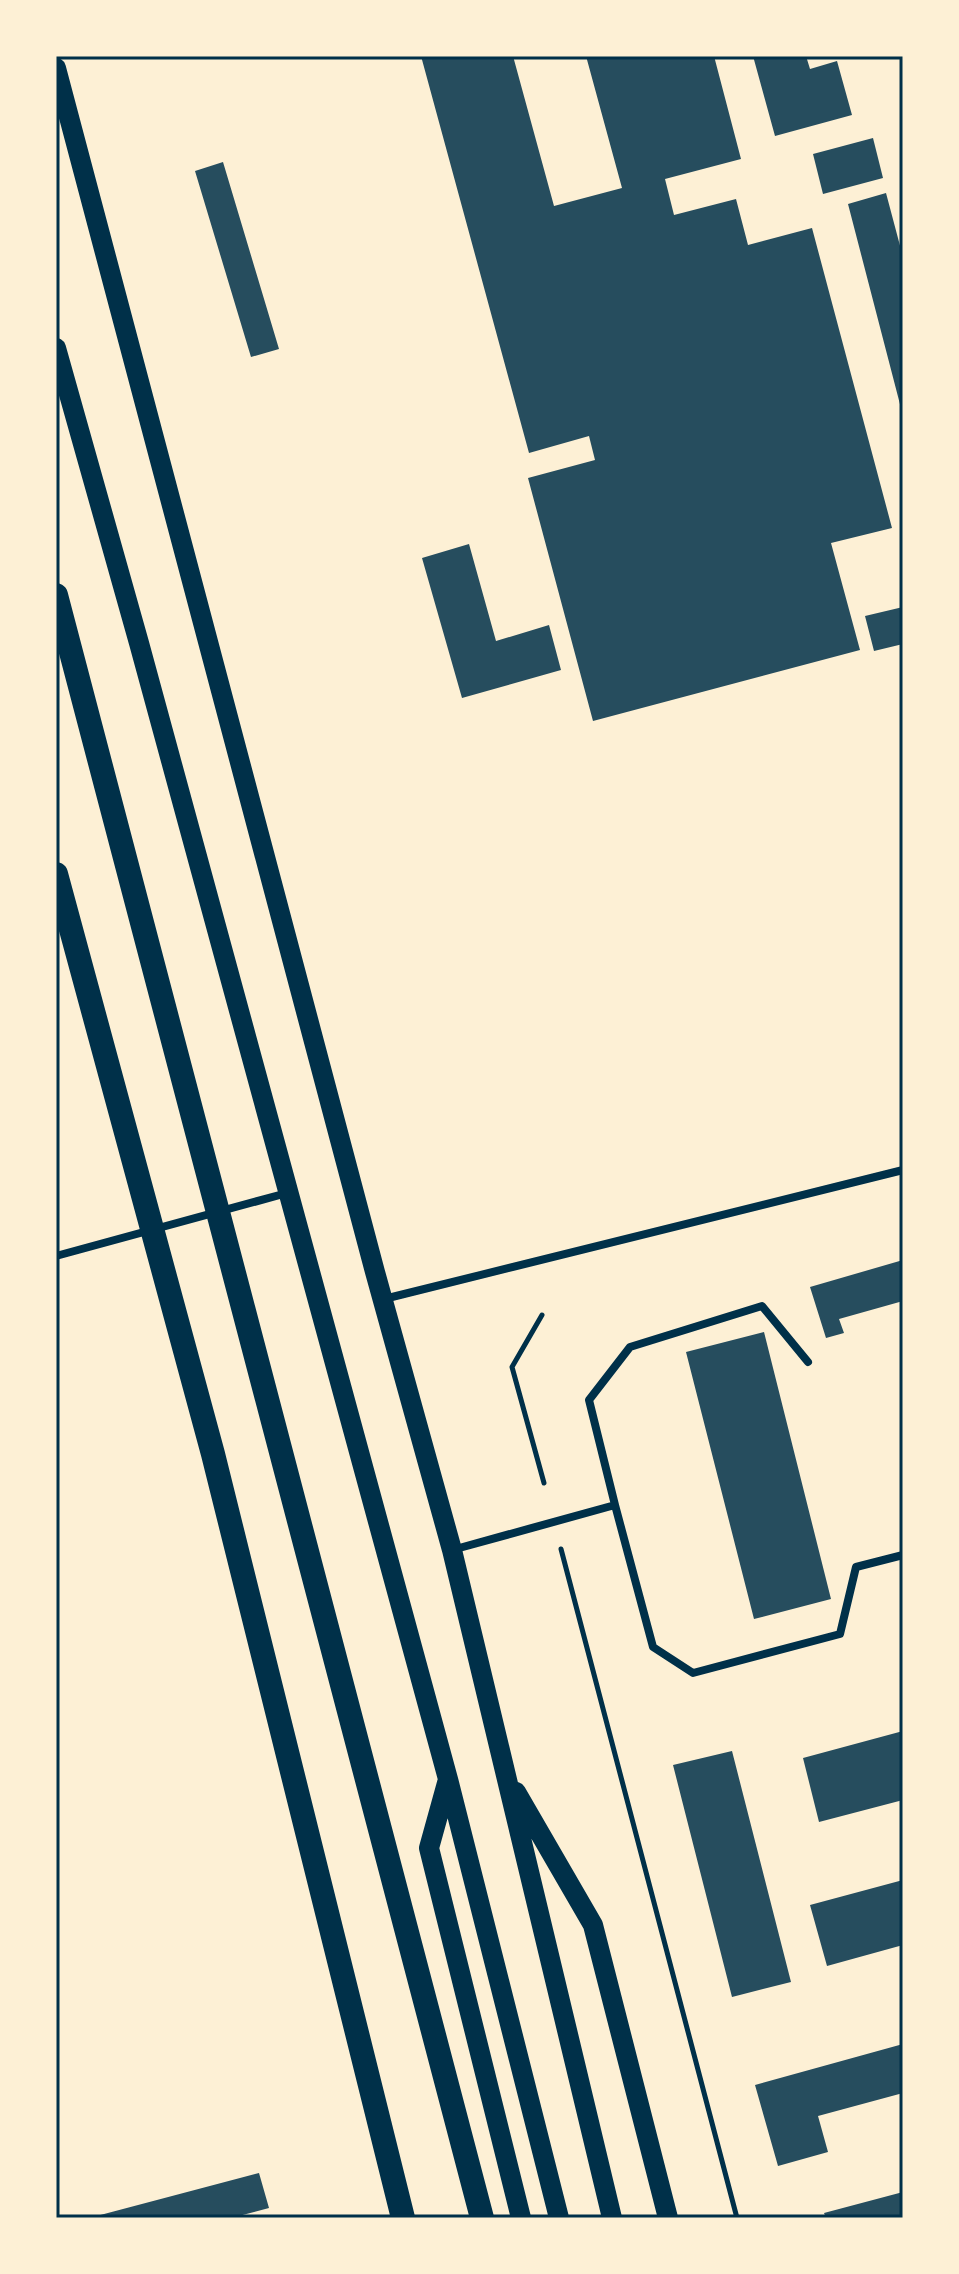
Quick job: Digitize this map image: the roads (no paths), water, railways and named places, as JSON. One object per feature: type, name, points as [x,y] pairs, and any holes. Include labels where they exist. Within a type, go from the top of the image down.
[{"type":"highway","points":[[56,595],[482,2218]]},
{"type":"highway","points":[[56,874],[213,1454],[403,2218]]},
{"type":"main road","points":[[56,68],[382,1300],[452,1550],[612,2218]]},
{"type":"main road","points":[[56,348],[448,1779],[559,2218]]},
{"type":"main road","points":[[506,1773],[593,1925],[668,2218]]},
{"type":"main road","points":[[448,1779],[429,1848],[521,2218]]},
{"type":"street","points":[[382,1300],[903,1170]]},
{"type":"street","points":[[56,1256],[289,1193]]},
{"type":"street","points":[[808,1362],[762,1306],[630,1347],[589,1400],[653,1647],[693,1673],[840,1634],[856,1567],[903,1555]]},
{"type":"street","points":[[452,1550],[615,1505]]}]
